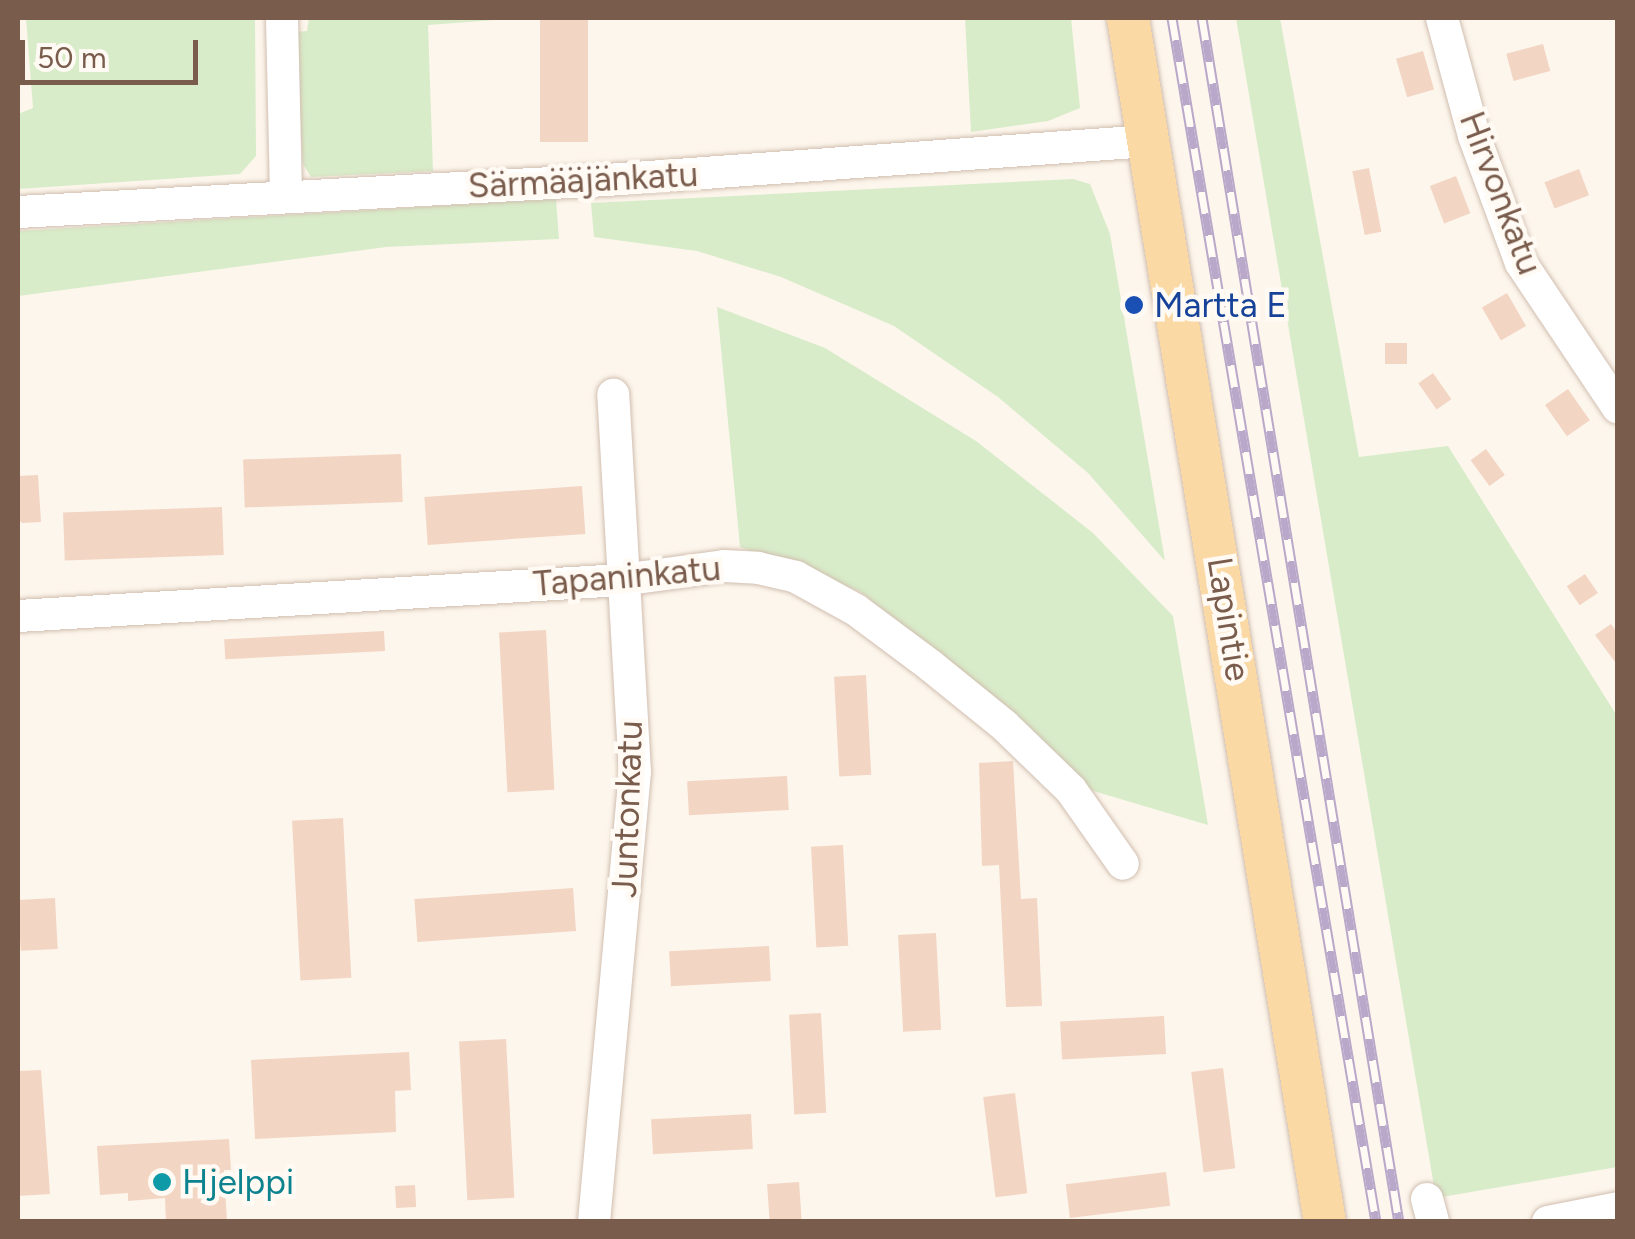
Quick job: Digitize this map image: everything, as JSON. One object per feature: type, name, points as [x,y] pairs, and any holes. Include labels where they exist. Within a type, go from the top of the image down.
[{"type":"main road","name":"Lapintie","points":[[1128,18],[1324,1222]]},
{"type":"street","points":[[282,18],[286,196]]},
{"type":"street","name":"Hirvonkatu","points":[[1442,18],[1474,136],[1521,263],[1618,408]]},
{"type":"street","name":"Särmääjänkatu","points":[[18,212],[608,180],[1149,142]]},
{"type":"street","name":"Juntonkatu","points":[[587,1220],[634,795],[612,394]]},
{"type":"street","name":"Tapaninkatu","points":[[18,616],[622,580],[724,566],[758,568],[796,577],[856,610],[1005,726],[1071,790],[1123,864]]},
{"type":"street","points":[[1548,1222],[1618,1208]]},
{"type":"green space","points":[[26,18],[255,18],[256,156],[240,174],[18,189],[18,114],[33,108]]},
{"type":"green space","points":[[309,18],[509,19],[428,25],[433,171],[311,177],[303,164],[294,32],[307,31]]},
{"type":"green space","points":[[965,18],[1071,18],[1080,108],[1048,121],[971,132]]},
{"type":"green space","points":[[1236,18],[1280,18],[1359,457],[1448,446],[1617,716],[1617,1167],[1436,1198]]},
{"type":"green space","points":[[1073,179],[1090,184],[1110,234],[1165,561],[1088,473],[998,397],[894,326],[781,277],[697,251],[594,237],[591,203]]},
{"type":"green space","points":[[556,199],[559,239],[386,247],[18,296],[18,231]]},
{"type":"green space","points":[[717,307],[825,348],[976,441],[1093,533],[1173,616],[1208,825],[1090,790],[964,672],[859,591],[740,547]]},
{"type":"building","points":[[540,18],[588,18],[588,142],[540,142]]},
{"type":"building","points":[[1543,44],[1550,71],[1514,81],[1506,54]]},
{"type":"building","points":[[1423,51],[1434,89],[1407,97],[1396,59]]},
{"type":"building","points":[[1369,168],[1381,232],[1365,235],[1352,171]]},
{"type":"building","points":[[1579,169],[1589,195],[1554,208],[1544,182]]},
{"type":"building","points":[[1456,176],[1470,213],[1444,223],[1430,186]]},
{"type":"building","points":[[1507,293],[1526,326],[1501,340],[1482,308]]},
{"type":"building","points":[[1385,343],[1407,343],[1407,364],[1385,364]]},
{"type":"building","points":[[1433,373],[1451,399],[1437,410],[1418,383]]},
{"type":"building","points":[[1568,389],[1590,420],[1567,436],[1545,405]]},
{"type":"building","points":[[1486,449],[1505,475],[1489,486],[1471,460]]},
{"type":"building","points":[[401,454],[403,502],[245,507],[243,460]]},
{"type":"building","points":[[38,475],[41,522],[22,523],[18,519],[18,476]]},
{"type":"building","points":[[582,486],[585,534],[428,545],[424,497]]},
{"type":"building","points":[[222,507],[224,555],[65,561],[63,513]]},
{"type":"building","points":[[1585,574],[1598,593],[1580,605],[1567,586]]},
{"type":"building","points":[[1611,624],[1618,634],[1618,666],[1595,635]]},
{"type":"building","points":[[546,630],[554,790],[507,792],[499,632]]},
{"type":"building","points":[[384,631],[385,651],[225,659],[224,639]]},
{"type":"building","points":[[866,675],[871,775],[839,777],[834,677]]},
{"type":"building","points":[[1013,761],[1021,899],[1037,898],[1042,1006],[1006,1007],[999,865],[982,866],[979,763]]},
{"type":"building","points":[[787,776],[789,810],[689,815],[687,781]]},
{"type":"building","points":[[343,818],[351,978],[300,980],[292,821]]},
{"type":"building","points":[[843,845],[848,946],[816,948],[811,847]]},
{"type":"building","points":[[573,888],[576,931],[417,942],[414,899]]},
{"type":"building","points":[[55,898],[58,949],[21,951],[18,900]]},
{"type":"building","points":[[936,933],[941,1030],[903,1032],[898,935]]},
{"type":"building","points":[[769,946],[771,981],[671,986],[669,951]]},
{"type":"building","points":[[821,1013],[826,1113],[794,1115],[789,1015]]},
{"type":"building","points":[[1164,1016],[1166,1054],[1062,1059],[1060,1021]]},
{"type":"building","points":[[506,1039],[514,1198],[467,1200],[459,1041]]},
{"type":"building","points":[[409,1052],[411,1090],[395,1091],[396,1132],[255,1139],[251,1060]]},
{"type":"building","points":[[1223,1068],[1235,1168],[1204,1172],[1191,1072]]},
{"type":"building","points":[[41,1070],[50,1194],[18,1196],[18,1071]]},
{"type":"building","points":[[1015,1093],[1027,1193],[996,1197],[983,1097]]},
{"type":"building","points":[[751,1114],[753,1149],[653,1154],[651,1119]]},
{"type":"building","name":"Hjelppi","points":[[229,1139],[231,1170],[224,1170],[227,1222],[166,1222],[165,1198],[128,1201],[128,1193],[100,1195],[97,1146]]},
{"type":"building","points":[[1166,1172],[1170,1206],[1070,1218],[1066,1184]]},
{"type":"building","points":[[799,1182],[802,1222],[770,1222],[767,1184]]},
{"type":"building","points":[[415,1185],[416,1207],[396,1208],[395,1186]]},
{"type":"railway","points":[[1172,18],[1376,1222]]},
{"type":"railway","points":[[1202,18],[1399,1222]]},
{"type":"place","name":"Martta E","points":[[1134,305]]},
{"type":"place","name":"Hjelppi","points":[[162,1182]]}]
